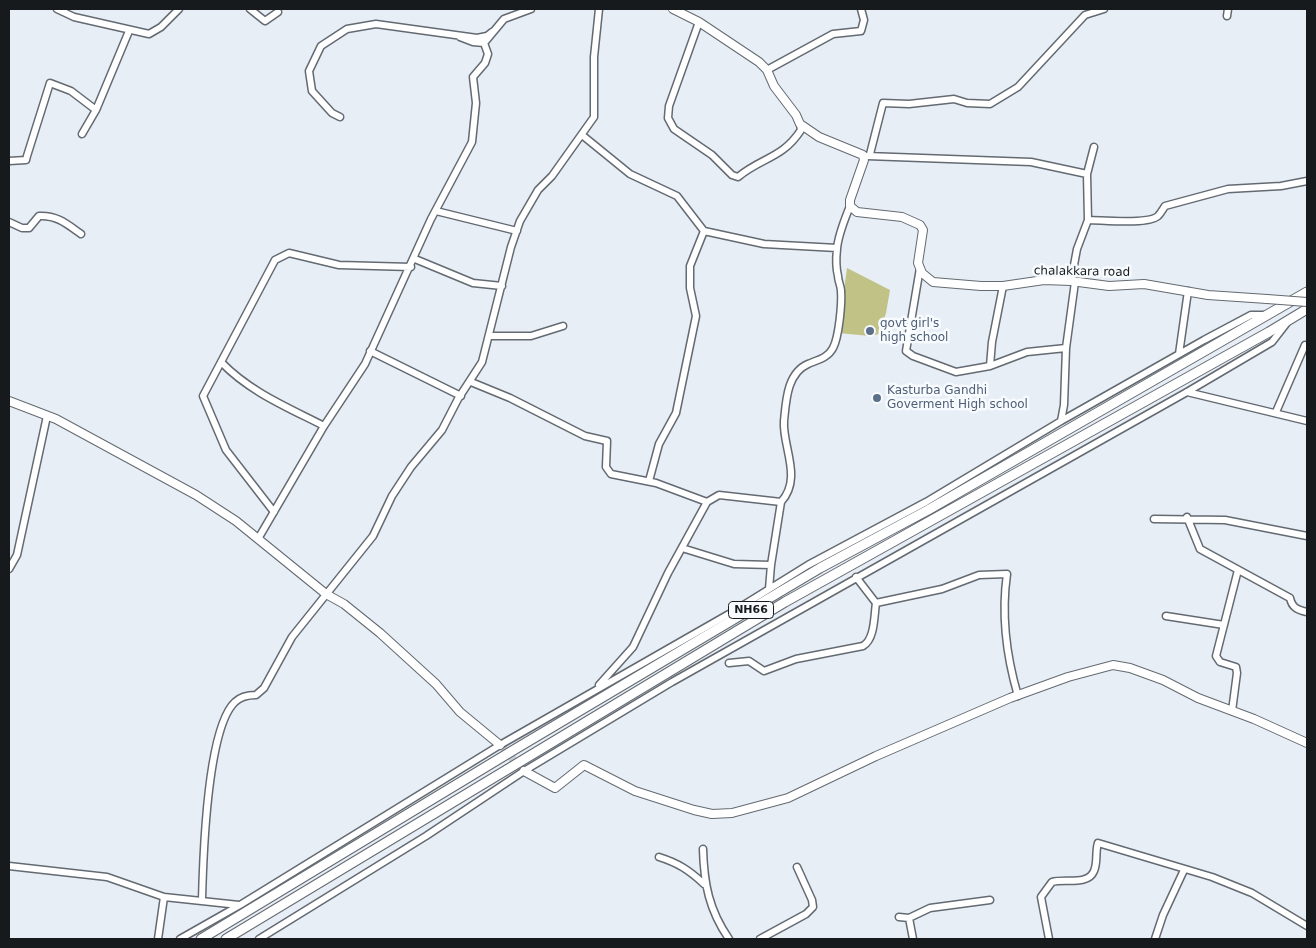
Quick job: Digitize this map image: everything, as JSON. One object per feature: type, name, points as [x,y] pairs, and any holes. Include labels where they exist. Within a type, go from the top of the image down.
[{"type":"highway","name":"NH66","points":[[202,939],[584,707],[820,568],[928,510],[1197,354],[1271,315],[1307,292]]},
{"type":"highway","name":"NH66","points":[[226,939],[785,602],[1307,309]]},
{"type":"main road","points":[[673,9],[699,22],[759,62],[767,70],[774,86],[796,115],[800,124],[819,137],[867,156],[850,200],[850,206],[857,212],[902,217],[920,225],[923,230],[918,262],[920,268]]},
{"type":"main road","name":"chalakkara road","points":[[920,268],[926,278],[933,282],[1003,286],[1044,280],[1109,286],[1144,284],[1188,292],[1307,302]]},
{"type":"main road","points":[[9,401],[46,416],[196,495],[236,521],[326,594],[344,604],[380,633],[436,684],[460,712],[500,745]]},
{"type":"main road","points":[[524,771],[554,788],[580,767],[589,766],[635,791],[703,812],[732,813],[788,798],[876,756],[1018,696],[1068,677],[1113,665],[1130,668],[1163,680],[1198,698],[1307,743]]},
{"type":"street","points":[[57,9],[74,17],[149,34],[161,27],[179,9]]},
{"type":"street","points":[[250,9],[265,21],[278,12]]},
{"type":"street","points":[[484,43],[504,19],[532,9]]},
{"type":"street","points":[[202,900],[206,828],[218,735],[235,702],[248,695],[256,695],[264,688],[292,637],[373,536],[392,496],[411,467],[442,430],[460,396],[471,382],[482,362],[517,230],[538,190],[552,176],[594,117],[594,57],[599,9]]},
{"type":"street","points":[[767,70],[833,34],[861,31],[864,20],[861,9]]},
{"type":"street","points":[[1086,174],[1031,162],[867,156],[883,103],[909,104],[954,99],[967,103],[990,104],[1018,87],[1085,15],[1104,9]]},
{"type":"street","points":[[1227,16],[1228,9]]},
{"type":"street","points":[[699,22],[669,106],[668,118],[674,129],[704,148],[732,175],[738,177],[750,166],[775,156],[786,148],[801,130],[800,124]]},
{"type":"street","points":[[340,117],[332,112],[312,90],[312,70],[321,46],[347,29],[376,24],[480,38],[492,32]]},
{"type":"street","points":[[82,134],[96,110],[129,31]]},
{"type":"street","points":[[457,36],[473,42],[484,43]]},
{"type":"street","points":[[258,539],[324,426],[356,381],[436,211],[472,142],[476,103],[473,77],[484,63],[488,54],[484,43]]},
{"type":"street","points":[[9,161],[26,160],[50,83],[71,91],[96,110]]},
{"type":"street","points":[[582,135],[630,174],[677,196],[704,232],[764,244],[837,248]]},
{"type":"street","points":[[1061,421],[1064,405],[1066,348],[1077,249],[1088,220],[1086,174],[1094,148]]},
{"type":"street","points":[[1088,220],[1148,220],[1158,216],[1164,206],[1211,192],[1293,185],[1307,181]]},
{"type":"street","points":[[769,589],[781,502],[788,490],[790,481],[790,451],[784,424],[786,403],[791,381],[796,372],[827,355],[833,348],[841,290],[837,275],[837,248],[850,206]]},
{"type":"street","points":[[436,211],[517,230]]},
{"type":"street","points":[[9,222],[22,228],[29,228],[38,216],[48,216],[59,218],[81,234]]},
{"type":"street","points":[[649,481],[659,444],[676,413],[696,316],[690,288],[690,266],[704,232]]},
{"type":"street","points":[[274,512],[226,450],[204,396],[275,260],[290,253],[339,265],[411,266]]},
{"type":"street","points":[[414,259],[473,283],[502,286]]},
{"type":"street","points":[[920,268],[906,351],[913,356],[956,372],[990,366],[1027,352],[1066,348]]},
{"type":"street","points":[[990,366],[992,342],[1003,286]]},
{"type":"street","points":[[1179,354],[1188,292]]},
{"type":"street","points":[[180,939],[240,905],[500,745],[729,614],[808,565],[926,502],[1061,421],[1251,315],[1271,315]]},
{"type":"street","points":[[259,939],[426,836],[524,771],[672,682],[755,637],[856,577],[1187,392],[1272,342],[1289,320]]},
{"type":"street","points":[[490,336],[530,336],[563,326]]},
{"type":"street","points":[[1276,412],[1304,345]]},
{"type":"street","points":[[370,351],[460,396]]},
{"type":"street","points":[[221,362],[239,380],[267,398],[324,426]]},
{"type":"street","points":[[471,382],[510,398],[585,436],[607,442],[607,471],[611,474],[649,481],[707,502]]},
{"type":"street","points":[[1187,392],[1307,421]]},
{"type":"street","points":[[9,569],[17,555],[23,517],[46,416]]},
{"type":"street","points":[[594,690],[633,647],[707,502],[719,495],[781,502]]},
{"type":"street","points":[[1187,518],[1200,549],[1290,598],[1291,603],[1297,610],[1307,612]]},
{"type":"street","points":[[1154,519],[1225,520],[1307,536]]},
{"type":"street","points":[[682,548],[734,564],[771,565]]},
{"type":"street","points":[[1232,711],[1237,673],[1236,667],[1220,662],[1216,656],[1238,570]]},
{"type":"street","points":[[876,603],[942,589],[979,575],[1007,574],[1003,621],[1010,668],[1018,696]]},
{"type":"street","points":[[730,663],[749,661],[764,671],[796,659],[867,644],[872,633],[876,603],[856,577]]},
{"type":"street","points":[[1166,616],[1224,625]]},
{"type":"street","points":[[1049,939],[1041,897],[1052,882],[1083,879],[1090,876],[1094,871],[1098,843],[1212,877],[1252,893],[1307,926]]},
{"type":"street","points":[[703,849],[704,884]]},
{"type":"street","points":[[658,857],[677,862],[688,869],[704,884],[709,892],[711,909],[729,939]]},
{"type":"street","points":[[9,866],[107,877],[164,897],[240,905]]},
{"type":"street","points":[[760,939],[806,914],[813,907],[812,900],[797,867]]},
{"type":"street","points":[[1155,939],[1163,914],[1184,870]]},
{"type":"street","points":[[158,939],[164,897]]},
{"type":"street","points":[[899,917],[909,918],[930,908],[990,900]]},
{"type":"street","points":[[909,918],[913,939]]},
{"type":"green space","points":[[847,268],[890,290],[886,313],[879,334],[870,336],[838,333]]},
{"type":"tunnel","points":[[500,745],[524,771]]},
{"type":"place","name":"govt girl's high school","points":[[870,331]]},
{"type":"place","name":"Kasturba Gandhi Goverment High school","points":[[877,398]]}]
